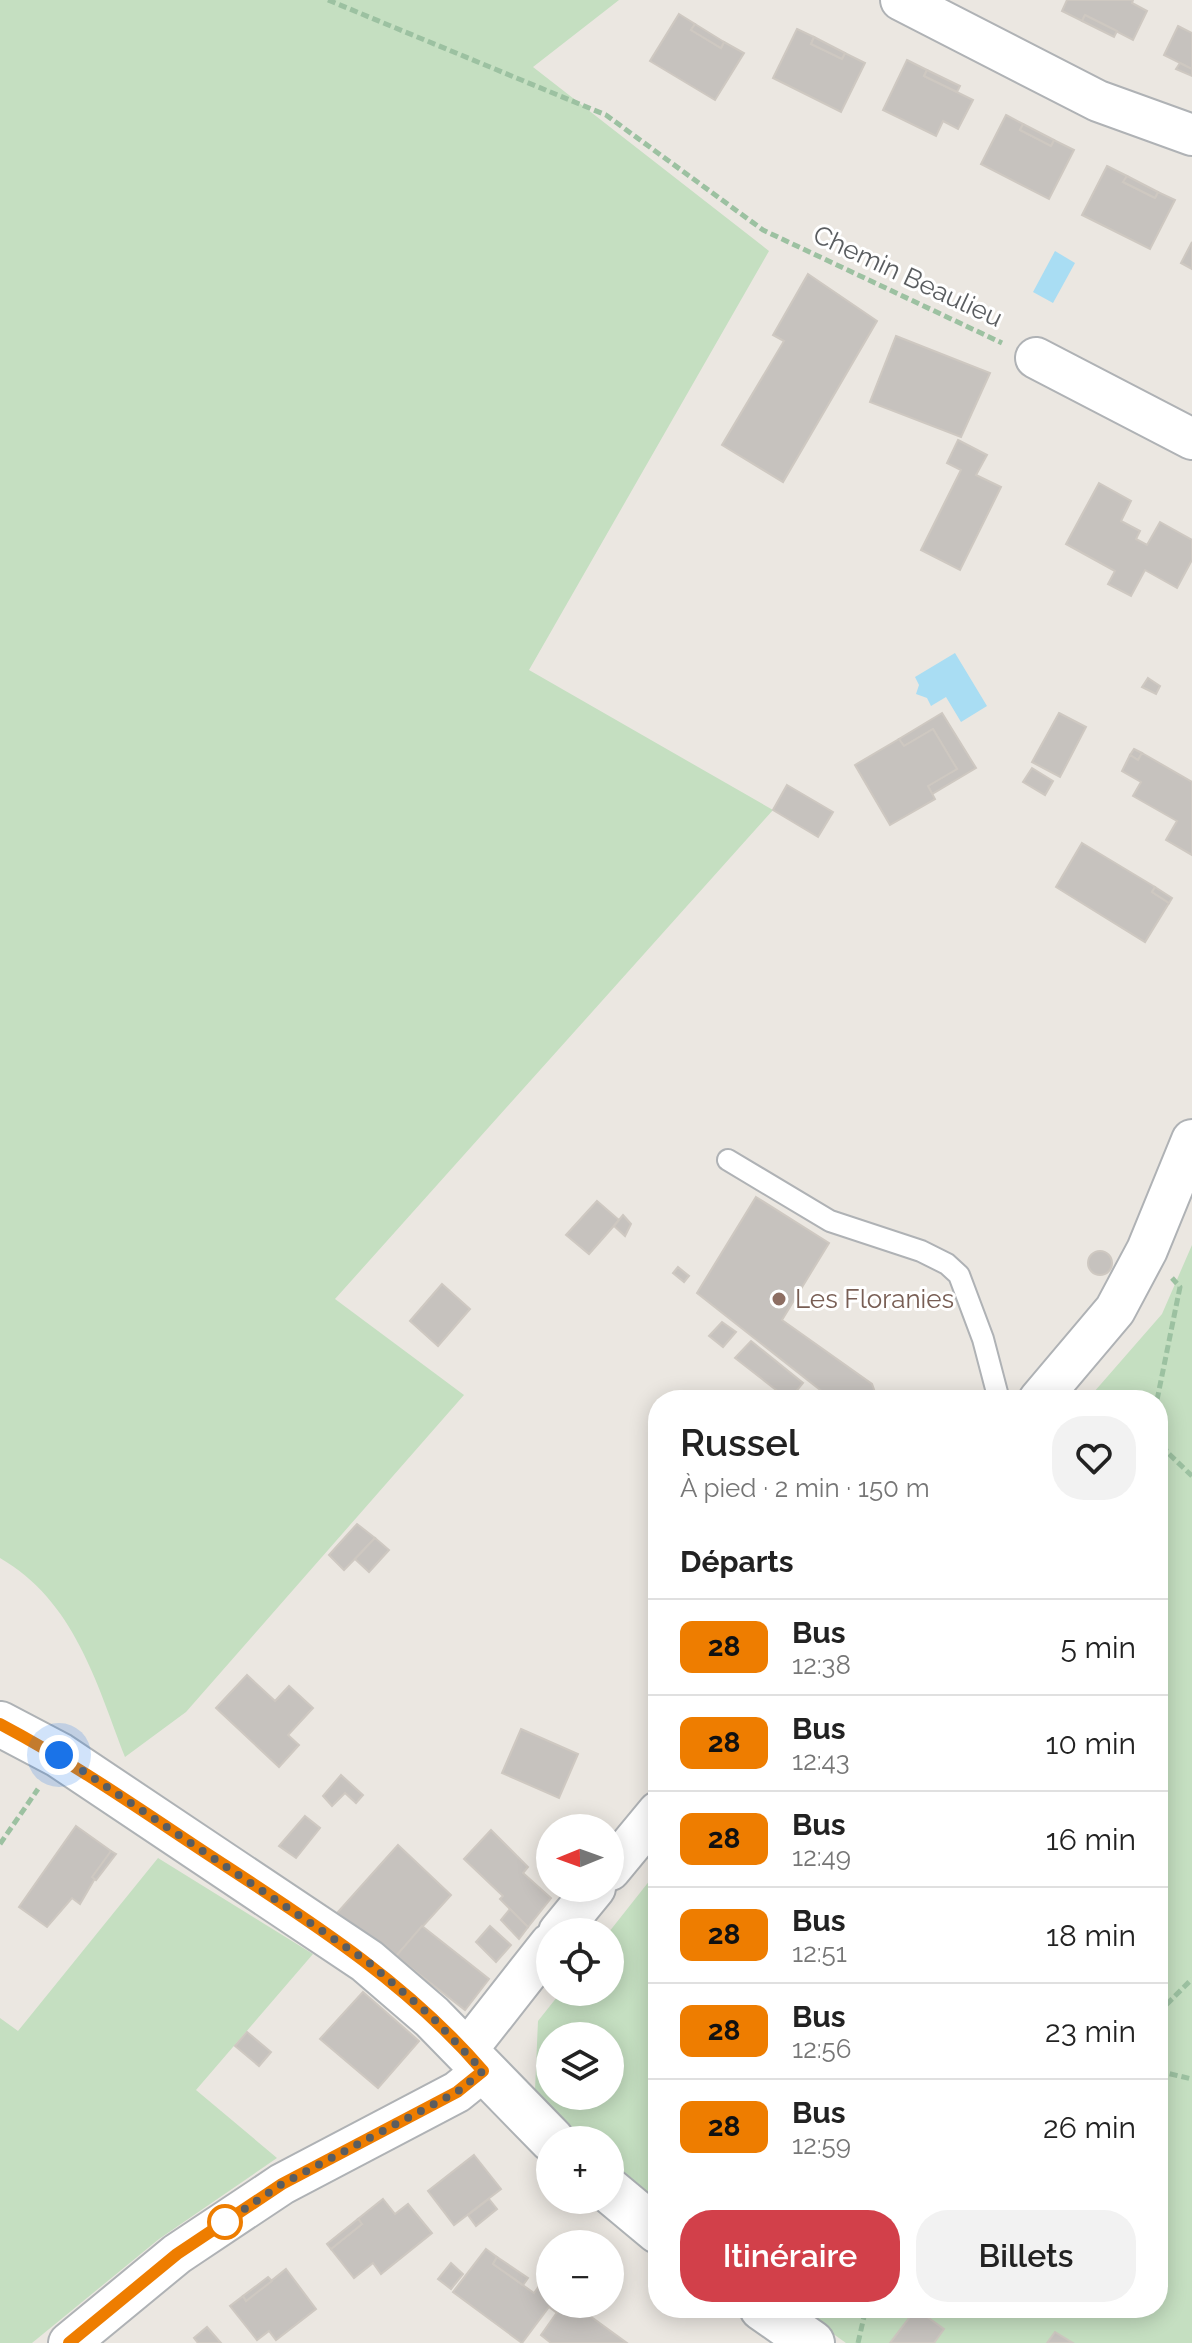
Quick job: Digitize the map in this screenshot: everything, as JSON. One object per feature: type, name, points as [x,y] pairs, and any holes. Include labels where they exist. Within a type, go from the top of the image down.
[{"type":"street","points":[[901,0],[1098,101],[1192,135]]},
{"type":"street","points":[[1036,358],[1192,439]]},
{"type":"street","points":[[1047,1390],[1115,1310],[1147,1250],[1192,1140]]},
{"type":"street","points":[[0,1724],[59,1755],[367,1961],[475,2061],[538,2126]]},
{"type":"street","points":[[624,1853],[648,1824]]},
{"type":"street","points":[[570,1918],[584,1902]]},
{"type":"street","points":[[70,2343],[177,2254],[282,2184],[457,2092],[536,1966]]},
{"type":"street","points":[[624,2203],[648,2223]]},
{"type":"street","points":[[776,2318],[812,2343]]},
{"type":"lane","points":[[728,1160],[830,1221],[947,1264],[959,1275],[983,1339],[996,1390]]},
{"type":"path","name":"Chemin Beaulieu","points":[[328,0],[606,115],[763,230],[1036,358]]},
{"type":"path","points":[[1147,1250],[1180,1287],[1159,1390]]},
{"type":"path","points":[[1168,1453],[1192,1476]]},
{"type":"path","points":[[0,1844],[59,1755]]},
{"type":"path","points":[[1168,2003],[1192,1979]]},
{"type":"path","points":[[1168,2073],[1192,2079]]},
{"type":"path","points":[[858,2343],[864,2318]]},
{"type":"green space","points":[[0,0],[619,0],[533,67],[769,251],[529,670],[773,810],[335,1299],[464,1395],[186,1712],[125,1757],[92,1672],[64,1620],[47,1597],[0,1558]]},
{"type":"green space","points":[[1192,1245],[1192,2343],[846,2343],[811,2318],[1168,2318],[1168,1390],[1096,1390],[1162,1314]]},
{"type":"green space","points":[[158,1858],[313,1954],[196,2090],[277,2158],[159,2239],[32,2343],[0,2343],[0,2018],[18,2031]]},
{"type":"green space","points":[[648,1883],[648,2201],[624,2182],[624,2126],[564,2126],[551,2110],[624,2110],[624,2022],[538,2021],[550,2006],[624,2006],[624,1918],[620,1918]]},
{"type":"water","points":[[1055,251],[1075,263],[1053,303],[1033,292]]},
{"type":"water","points":[[955,653],[987,706],[961,722],[946,697],[931,706],[927,698],[916,694],[919,685],[915,677]]},
{"type":"building","points":[[1067,0],[1133,0],[1132,3],[1147,11],[1133,40],[1085,15],[1082,21],[1062,11]]},
{"type":"building","points":[[679,14],[695,24],[691,30],[721,48],[724,42],[744,53],[715,100],[650,61]]},
{"type":"building","points":[[1085,15],[1117,31],[1114,37],[1082,21]]},
{"type":"building","points":[[695,24],[724,42],[721,48],[691,30]]},
{"type":"building","points":[[1178,26],[1192,33],[1192,69],[1164,55]]},
{"type":"building","points":[[797,29],[814,37],[811,44],[842,59],[845,53],[865,63],[841,112],[773,78]]},
{"type":"building","points":[[814,37],[845,53],[842,59],[811,44]]},
{"type":"building","points":[[907,60],[927,70],[924,76],[973,100],[958,129],[943,121],[936,136],[883,110]]},
{"type":"building","points":[[1180,63],[1192,69],[1192,76],[1176,69]]},
{"type":"building","points":[[927,70],[960,86],[957,92],[924,76]]},
{"type":"building","points":[[1006,115],[1023,124],[1020,130],[1051,146],[1054,140],[1074,150],[1049,199],[981,164]]},
{"type":"building","points":[[1023,124],[1054,140],[1051,146],[1020,130]]},
{"type":"building","points":[[1107,166],[1127,176],[1123,182],[1155,198],[1158,192],[1175,200],[1150,249],[1082,215]]},
{"type":"building","points":[[1127,176],[1158,192],[1155,198],[1123,182]]},
{"type":"building","points":[[1192,242],[1192,269],[1181,263]]},
{"type":"building","points":[[808,274],[877,321],[783,482],[722,445],[784,341],[773,335]]},
{"type":"building","points":[[896,336],[990,373],[961,437],[870,402]]},
{"type":"building","points":[[958,440],[987,455],[976,475],[1001,487],[960,570],[921,550],[961,470],[947,463]]},
{"type":"building","points":[[1099,483],[1131,501],[1121,521],[1140,531],[1136,539],[1147,545],[1160,522],[1192,540],[1192,560],[1177,588],[1145,570],[1131,596],[1108,584],[1115,571],[1066,544]]},
{"type":"building","points":[[1148,678],[1160,686],[1156,694],[1142,687]]},
{"type":"building","points":[[942,713],[976,768],[932,794],[928,786],[957,769],[933,729],[904,746],[899,739]]},
{"type":"building","points":[[1059,713],[1086,727],[1060,777],[1032,762]]},
{"type":"building","points":[[933,729],[957,769],[928,786],[935,799],[890,825],[855,765],[899,739],[904,746]]},
{"type":"building","points":[[1134,749],[1142,753],[1138,760],[1130,755]]},
{"type":"building","points":[[1142,753],[1192,782],[1192,855],[1166,840],[1177,821],[1133,796],[1141,782],[1122,771],[1130,755],[1138,760]]},
{"type":"building","points":[[1032,768],[1053,781],[1045,795],[1023,782]]},
{"type":"building","points":[[787,785],[833,812],[818,837],[773,810]]},
{"type":"building","points":[[1082,843],[1155,887],[1152,892],[1169,903],[1145,942],[1056,887]]},
{"type":"building","points":[[1155,887],[1172,898],[1169,903],[1152,892]]},
{"type":"building","points":[[756,1197],[829,1243],[782,1320],[872,1384],[874,1390],[820,1390],[697,1293]]},
{"type":"building","points":[[597,1201],[619,1220],[589,1254],[566,1235]]},
{"type":"building","points":[[623,1215],[631,1224],[625,1236],[614,1226]]},
{"type":"building","points":[[1100,1251],[1108,1255],[1112,1263],[1108,1271],[1100,1275],[1092,1271],[1088,1263],[1092,1255]]},
{"type":"building","points":[[678,1267],[689,1276],[684,1282],[673,1273]]},
{"type":"building","points":[[442,1284],[470,1309],[438,1346],[410,1321]]},
{"type":"building","points":[[722,1322],[736,1332],[723,1347],[709,1336]]},
{"type":"building","points":[[751,1341],[803,1383],[797,1390],[776,1390],[735,1358]]},
{"type":"building","points":[[357,1524],[375,1538],[344,1570],[329,1555]]},
{"type":"building","points":[[375,1538],[389,1550],[369,1572],[355,1559]]},
{"type":"building","points":[[247,1675],[275,1701],[289,1686],[313,1708],[288,1735],[299,1745],[279,1767],[216,1708]]},
{"type":"building","points":[[521,1729],[578,1754],[559,1798],[502,1773]]},
{"type":"building","points":[[341,1775],[363,1795],[356,1803],[345,1793],[332,1806],[323,1796]]},
{"type":"building","points":[[305,1816],[320,1828],[296,1858],[279,1846]]},
{"type":"building","points":[[76,1826],[111,1851],[80,1904],[72,1898],[47,1927],[19,1907]]},
{"type":"building","points":[[491,1830],[528,1867],[523,1873],[536,1885],[536,1902],[548,1902],[528,1927],[500,1899],[503,1896],[464,1859]]},
{"type":"building","points":[[398,1845],[451,1895],[396,1956],[337,1913]]},
{"type":"building","points":[[111,1851],[116,1854],[96,1880],[92,1877]]},
{"type":"building","points":[[510,1909],[528,1927],[519,1939],[501,1920]]},
{"type":"building","points":[[422,1926],[489,1979],[465,2010],[396,1956]]},
{"type":"building","points":[[490,1926],[511,1945],[496,1962],[476,1942]]},
{"type":"building","points":[[363,1992],[419,2041],[378,2088],[320,2039]]},
{"type":"building","points":[[247,2032],[271,2052],[259,2066],[235,2046]]},
{"type":"building","points":[[474,2155],[501,2189],[454,2225],[428,2191]]},
{"type":"building","points":[[383,2199],[395,2214],[408,2204],[432,2233],[381,2274],[373,2263],[354,2278],[331,2249],[362,2224],[358,2219]]},
{"type":"building","points":[[489,2199],[497,2209],[476,2226],[468,2215]]},
{"type":"building","points":[[358,2219],[362,2224],[331,2249],[327,2244]]},
{"type":"building","points":[[486,2249],[497,2257],[493,2264],[534,2293],[536,2290],[536,2318],[541,2318],[522,2343],[453,2292]]},
{"type":"building","points":[[497,2257],[528,2278],[523,2285],[493,2264]]},
{"type":"building","points":[[451,2263],[463,2274],[451,2289],[438,2279]]},
{"type":"building","points":[[286,2269],[316,2309],[276,2340],[269,2331],[257,2340],[230,2306],[243,2296],[246,2301]]},
{"type":"building","points":[[268,2277],[272,2281],[246,2301],[243,2296]]},
{"type":"building","points":[[553,2318],[593,2318],[627,2343],[551,2343],[541,2335]]},
{"type":"building","points":[[909,2318],[929,2318],[944,2329],[934,2343],[890,2343]]},
{"type":"building","points":[[207,2327],[221,2343],[198,2343],[194,2338]]},
{"type":"building","points":[[1055,2332],[1073,2343],[1047,2343]]},
{"type":"bus line","name":"28","points":[[0,1724],[59,1755],[331,1935],[367,1961],[432,2017],[483,2071],[457,2092],[282,2184],[177,2254],[69,2343]]},
{"type":"place","name":"Les Floranies","points":[[779,1299]]},
{"type":"route","points":[[59,1755],[367,1961],[432,2017],[483,2071],[457,2092],[282,2184],[225,2222]]}]
